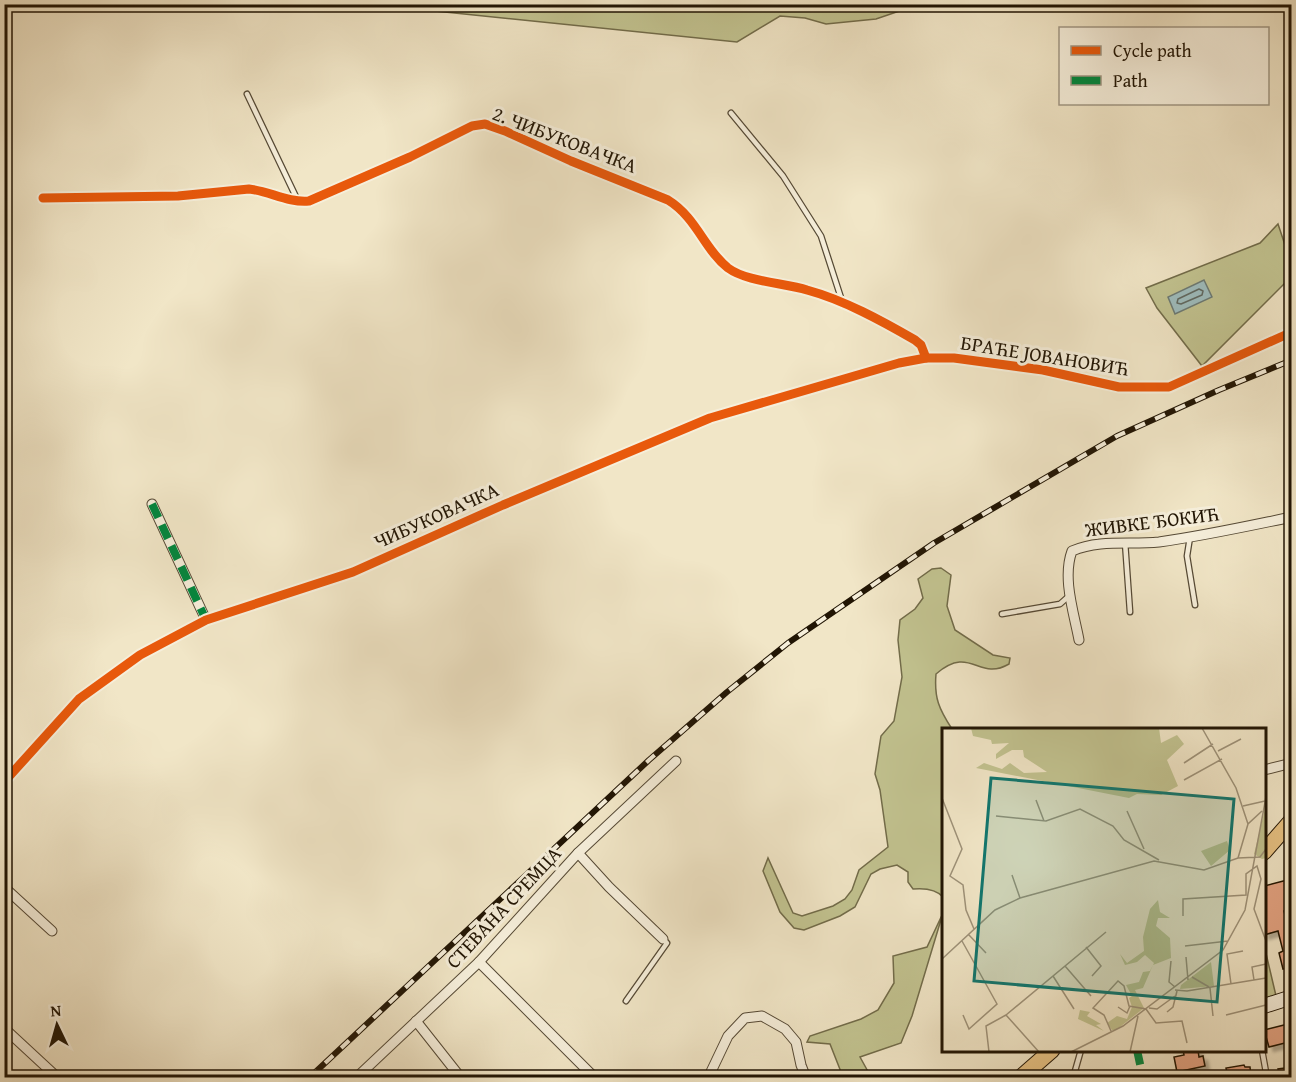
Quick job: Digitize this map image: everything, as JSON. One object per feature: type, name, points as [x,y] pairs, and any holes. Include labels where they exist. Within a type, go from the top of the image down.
[{"type":"main road","points":[[1266,850],[1292,820]]},
{"type":"main road","points":[[1020,1077],[1050,1052]]},
{"type":"street","name":"2. ЧИБУКОВАЧКА","points":[[298,202],[309,201],[410,157],[472,126],[485,124],[668,200],[679,206],[688,216],[728,268],[808,290],[843,304],[915,340],[924,350],[926,358]]},
{"type":"street","points":[[43,198],[178,196],[249,189],[298,202]]},
{"type":"street","name":"БРАЋЕ ЈОВАНОВИЋ","points":[[926,358],[954,358],[999,363],[1119,387],[1169,387],[1292,332]]},
{"type":"street","name":"ЧИБУКОВАЧКА","points":[[4,782],[79,699],[140,655],[206,620],[352,572],[503,505],[710,418],[899,363],[926,358]]},
{"type":"street","points":[[152,504],[206,620]]},
{"type":"street","name":"ЖИВКЕ ЂОКИЋ","points":[[1079,640],[1068,562],[1072,551],[1083,546],[1157,542],[1190,537],[1292,517]]},
{"type":"street","name":"СТЕВАНА СРЕМЦА","points":[[356,1077],[479,962],[578,853],[676,761]]},
{"type":"street","points":[[1266,770],[1292,763]]},
{"type":"street","points":[[578,853],[609,887],[663,939]]},
{"type":"street","points":[[4,887],[52,931]]},
{"type":"street","points":[[479,962],[595,1077]]},
{"type":"street","points":[[1268,1002],[1292,997]]},
{"type":"street","points":[[708,1077],[728,1036],[745,1018],[762,1016],[785,1029],[796,1042],[801,1065],[807,1077]]},
{"type":"street","points":[[417,1021],[461,1077]]},
{"type":"street","points":[[4,1028],[58,1077]]},
{"type":"lane","points":[[248,94],[298,202]]},
{"type":"lane","points":[[731,113],[783,176],[821,236],[843,304]]},
{"type":"lane","points":[[1190,537],[1187,556],[1195,605]]},
{"type":"lane","points":[[1125,542],[1130,612]]},
{"type":"lane","points":[[1002,614],[1060,604],[1071,594]]},
{"type":"lane","points":[[626,1001],[667,943],[663,939]]},
{"type":"lane","points":[[1073,1077],[1080,1052]]},
{"type":"lane","points":[[1262,1052],[1267,1077]]},
{"type":"lane","points":[[1067,1077],[1075,1070]]},
{"type":"green space","points":[[377,5],[917,5],[876,19],[826,24],[805,18],[780,16],[737,42]]},
{"type":"green space","points":[[1278,224],[1291,263],[1291,277],[1202,366],[1157,308],[1146,288],[1260,243]]},
{"type":"green space","points":[[941,568],[951,575],[947,606],[955,630],[993,655],[1010,658],[1009,664],[998,668],[989,669],[958,662],[936,674],[938,703],[951,728],[942,728],[942,896],[930,890],[913,889],[908,882],[908,872],[897,865],[871,874],[855,907],[840,916],[804,930],[794,928],[780,912],[763,871],[768,858],[793,913],[802,916],[833,906],[845,899],[852,890],[859,870],[888,847],[880,790],[875,774],[881,736],[894,721],[902,677],[898,640],[900,620],[915,609],[923,598],[918,579],[932,569]]},
{"type":"green space","points":[[942,915],[912,1016],[901,1043],[860,1057],[871,1077],[843,1077],[830,1044],[807,1042],[810,1036],[861,1019],[878,1010],[894,983],[893,956],[927,947]]},
{"type":"green space","points":[[1266,953],[1277,1000],[1266,1001]]},
{"type":"water","points":[[1204,280],[1212,297],[1175,314],[1168,297]]},
{"type":"building","points":[[1291,879],[1291,909],[1284,911],[1292,942],[1292,971],[1288,972],[1287,968],[1283,969],[1279,953],[1283,951],[1278,931],[1266,934],[1266,885]]},
{"type":"building","points":[[1292,1023],[1292,1032],[1287,1034],[1289,1042],[1269,1047],[1266,1030]]},
{"type":"building","points":[[1183,1052],[1198,1052],[1199,1057],[1203,1056],[1205,1066],[1177,1072],[1174,1057],[1184,1055]]},
{"type":"building","points":[[1244,1065],[1250,1067],[1251,1077],[1228,1077],[1226,1068]]},
{"type":"building","points":[[1292,1067],[1292,1077],[1279,1077],[1278,1069]]},
{"type":"railway","points":[[309,1078],[649,760],[788,643],[934,543],[1117,436],[1292,360]]},
{"type":"marked path","points":[[152,504],[206,620]]},
{"type":"marked path","points":[[1137,1052],[1143,1078]]},
{"type":"cycle path","points":[[43,198],[178,196],[249,189],[294,200],[309,201],[410,157],[472,126],[485,124],[668,200],[678,207],[693,224],[720,260],[736,273],[807,290],[849,305],[915,340],[921,345],[926,358]]},
{"type":"cycle path","points":[[4,782],[79,699],[140,655],[206,620],[353,572],[503,505],[710,418],[899,363],[926,358],[954,358],[1043,370],[1119,387],[1169,387],[1292,332]]}]
